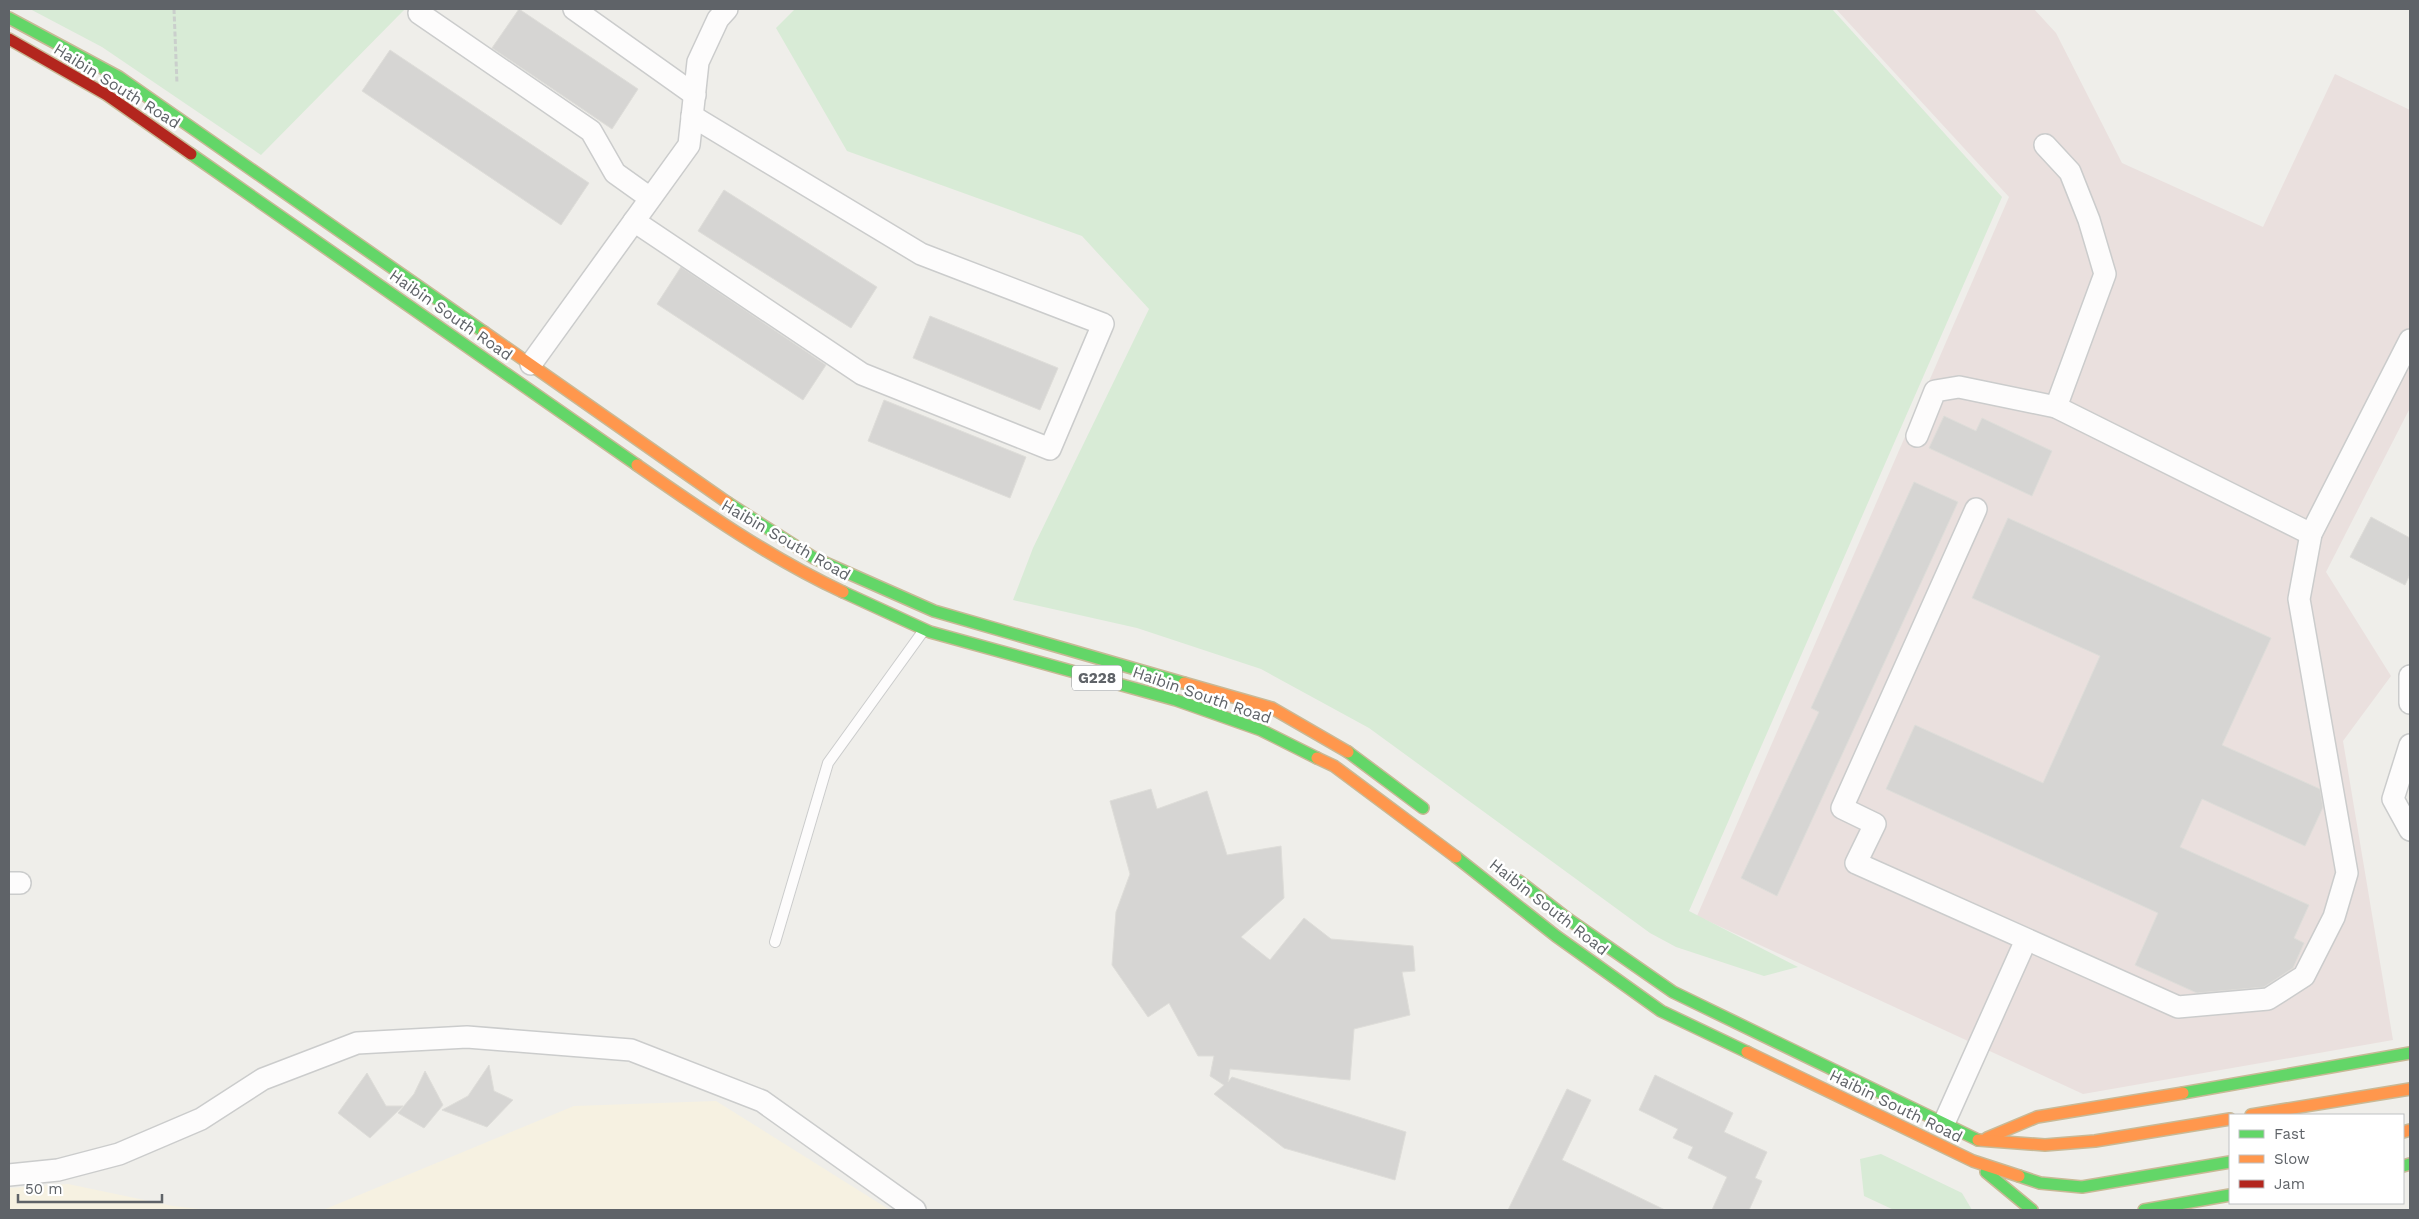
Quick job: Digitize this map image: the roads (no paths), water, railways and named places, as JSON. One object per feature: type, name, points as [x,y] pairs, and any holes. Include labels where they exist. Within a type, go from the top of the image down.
[{"type":"highway","name":"Haibin South Road","points":[[9,18],[119,77],[724,500],[814,558],[934,611],[1272,708],[1346,750],[1431,814]]},
{"type":"highway","name":"Haibin South Road","points":[[9,39],[107,95],[203,160],[713,518],[809,576],[924,629],[1176,700],[1260,730],[1326,762],[1477,872],[1556,936],[1661,1011],[1973,1161],[2040,1183],[2082,1187],[2229,1162]]},
{"type":"highway","name":"Haibin South Road","points":[[1507,873],[1568,919],[1673,992],[1981,1141],[2045,1145],[2095,1141],[2229,1119]]},
{"type":"highway","points":[[1981,1141],[2037,1117],[2087,1110],[2410,1053]]},
{"type":"highway","points":[[2257,1114],[2410,1090]]},
{"type":"highway","points":[[1973,1161],[2032,1210]]},
{"type":"highway","points":[[2144,1210],[2229,1195]]},
{"type":"street","points":[[424,9],[419,13],[591,130],[615,173],[650,198]]},
{"type":"street","points":[[574,9],[695,95]]},
{"type":"street","points":[[531,364],[689,145],[698,62],[718,18],[727,9]]},
{"type":"street","points":[[634,221],[862,374],[1050,449],[1103,324],[921,254],[692,116]]},
{"type":"street","points":[[2045,145],[2070,172],[2089,220],[2105,274],[2056,407]]},
{"type":"street","points":[[1976,509],[1842,808],[1875,824],[1856,863],[2178,1007],[2268,999],[2304,976],[2334,917],[2347,873],[2299,599],[2311,534],[2410,340]]},
{"type":"street","points":[[1917,436],[1935,392],[1959,387],[2056,407],[2311,534]]},
{"type":"street","points":[[2410,676],[2410,703]]},
{"type":"street","points":[[2410,745],[2393,800],[2410,830]]},
{"type":"street","points":[[1944,1123],[2026,940]]},
{"type":"street","points":[[9,1175],[58,1170],[119,1154],[201,1119],[262,1079],[357,1043],[467,1037],[631,1050],[762,1100],[915,1210]]},
{"type":"lane","points":[[775,942],[828,763],[924,629]]}]
